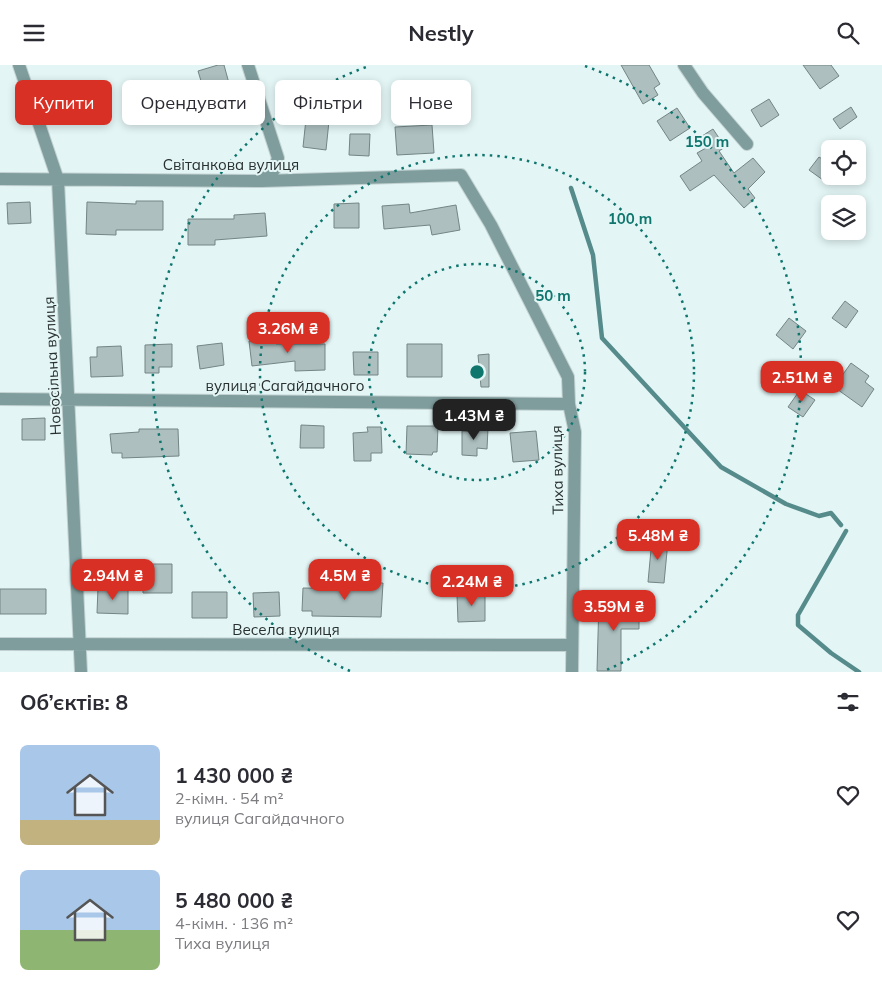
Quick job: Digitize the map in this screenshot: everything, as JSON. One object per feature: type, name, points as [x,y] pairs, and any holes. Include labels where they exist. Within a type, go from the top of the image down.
[{"type":"street","name":"Новосільна вулиця","points":[[19,65],[58,180],[70,400],[81,672]]},
{"type":"street","points":[[248,65],[278,158],[274,169],[262,181]]},
{"type":"street","points":[[684,65],[703,93],[747,144]]},
{"type":"street","name":"Світанкова вулиця","points":[[0,179],[262,181],[461,175]]},
{"type":"street","name":"Тиха вулиця","points":[[461,175],[496,233],[568,377],[569,404],[575,432],[572,672]]},
{"type":"street","name":"вулиця Сагайдачного","points":[[0,399],[569,404]]},
{"type":"street","name":"Весела вулиця","points":[[0,644],[80,646],[572,645]]},
{"type":"building","points":[[224,65],[228,80],[201,80],[198,71]]},
{"type":"building","points":[[621,65],[649,65],[660,84],[654,88],[658,95],[643,104]]},
{"type":"building","points":[[803,65],[831,65],[839,76],[820,89]]},
{"type":"building","points":[[769,99],[779,115],[761,127],[751,110]]},
{"type":"building","points":[[851,107],[857,117],[840,129],[833,119]]},
{"type":"building","points":[[677,108],[690,128],[670,141],[657,121]]},
{"type":"building","points":[[305,125],[329,125],[326,150],[303,147]]},
{"type":"building","points":[[432,125],[434,153],[397,155],[395,127]]},
{"type":"building","points":[[713,129],[725,147],[719,151],[734,173],[753,158],[765,172],[748,189],[755,198],[744,208],[714,175],[690,191],[680,176],[702,161],[697,153],[706,148],[699,138]]},
{"type":"building","points":[[350,134],[370,134],[369,156],[349,155]]},
{"type":"building","points":[[819,157],[821,158],[821,179],[809,170]]},
{"type":"building","points":[[136,201],[163,201],[163,230],[116,230],[116,235],[86,234],[87,202],[136,204]]},
{"type":"building","points":[[30,202],[31,223],[8,224],[7,203]]},
{"type":"building","points":[[359,203],[359,228],[334,228],[334,204]]},
{"type":"building","points":[[409,204],[410,213],[456,205],[460,230],[432,235],[430,225],[384,229],[382,206]]},
{"type":"building","points":[[265,213],[267,236],[215,240],[215,245],[188,245],[188,219],[234,219],[234,215]]},
{"type":"building","points":[[845,301],[858,311],[846,328],[832,318]]},
{"type":"building","points":[[789,318],[806,331],[793,349],[776,335]]},
{"type":"building","points":[[275,338],[276,344],[325,344],[325,370],[295,371],[295,361],[252,366],[249,341]]},
{"type":"building","points":[[222,343],[224,365],[200,369],[197,346]]},
{"type":"building","points":[[172,344],[172,367],[159,367],[159,373],[145,373],[145,345]]},
{"type":"building","points":[[407,344],[442,344],[442,377],[407,377]]},
{"type":"building","points":[[121,346],[123,376],[91,377],[90,357],[97,357],[97,347]]},
{"type":"building","points":[[353,352],[378,352],[378,375],[354,375]]},
{"type":"building","points":[[489,354],[489,387],[481,387],[478,355]]},
{"type":"building","points":[[851,363],[869,376],[865,382],[874,389],[862,407],[834,387]]},
{"type":"building","points":[[800,390],[815,400],[803,417],[788,407]]},
{"type":"building","points":[[45,418],[45,440],[22,440],[22,419]]},
{"type":"building","points":[[301,425],[324,426],[324,448],[300,448]]},
{"type":"building","points":[[407,426],[438,426],[437,452],[433,452],[432,455],[406,454]]},
{"type":"building","points":[[367,427],[381,427],[382,453],[371,453],[371,461],[354,461],[353,433],[368,432]]},
{"type":"building","points":[[475,428],[488,428],[487,449],[477,448],[477,456],[462,455],[462,431],[475,432]]},
{"type":"building","points":[[139,429],[178,429],[179,456],[122,458],[122,453],[112,453],[110,434],[139,432]]},
{"type":"building","points":[[536,431],[539,460],[513,462],[510,433]]},
{"type":"building","points":[[652,539],[668,541],[664,583],[648,582]]},
{"type":"building","points":[[143,564],[172,564],[172,593],[143,593]]},
{"type":"building","points":[[357,583],[383,583],[381,617],[312,616],[312,611],[302,611],[303,588],[357,589]]},
{"type":"building","points":[[98,588],[128,588],[128,614],[97,613]]},
{"type":"building","points":[[0,589],[46,589],[46,614],[0,614]]},
{"type":"building","points":[[465,591],[485,591],[485,621],[458,622],[457,595],[465,595]]},
{"type":"building","points":[[192,592],[227,592],[227,618],[192,618]]},
{"type":"building","points":[[279,592],[280,616],[254,617],[253,593]]},
{"type":"building","points":[[599,600],[628,600],[628,609],[639,609],[639,629],[621,629],[621,671],[597,671]]},
{"type":"waterway","points":[[571,188],[593,255],[602,338],[721,467],[786,504],[819,516],[831,513],[841,525]]},
{"type":"waterway","points":[[846,531],[798,615],[798,625],[831,653],[859,672]]}]
